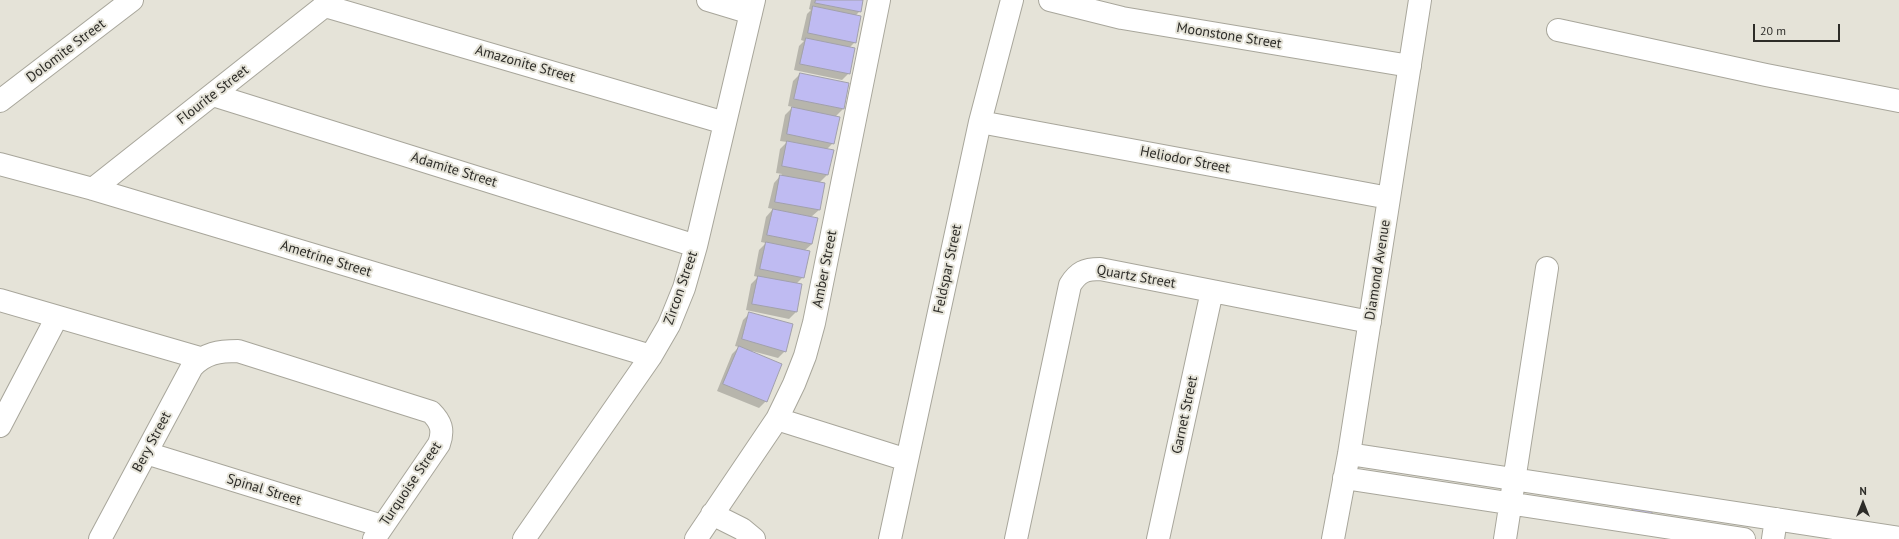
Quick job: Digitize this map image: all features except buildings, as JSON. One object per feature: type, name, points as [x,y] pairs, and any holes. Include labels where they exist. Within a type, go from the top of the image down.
[{"type":"street","name":"Dolomite Street","points":[[0,101],[132,0]]},
{"type":"street","points":[[708,0],[753,6]]},
{"type":"street","name":"Amber Street","points":[[696,539],[778,419],[805,356],[814,323],[880,0]]},
{"type":"street","name":"Feldspar Street","points":[[890,539],[980,122],[1012,0]]},
{"type":"street","name":"Moonstone Street","points":[[1050,0],[1124,9],[1410,66]]},
{"type":"street","name":"Diamond Avenue","points":[[1333,539],[1349,454],[1420,0]]},
{"type":"street","name":"Flourite Street","points":[[93,189],[329,3]]},
{"type":"street","name":"Amazonite Street","points":[[329,3],[725,123]]},
{"type":"street","name":"Zircon Street","points":[[524,539],[651,356],[669,325],[684,288],[696,246],[753,6]]},
{"type":"street","points":[[1558,30],[1759,74],[1899,101]]},
{"type":"street","name":"Adamite Street","points":[[213,95],[696,246]]},
{"type":"street","name":"Heliodor Street","points":[[980,122],[1389,198]]},
{"type":"street","name":"Ametrine Street","points":[[0,164],[93,189],[651,356]]},
{"type":"street","points":[[1505,539],[1547,268]]},
{"type":"street","name":"Quartz Street","points":[[1016,539],[1070,285],[1076,276],[1082,271],[1100,269],[1370,322]]},
{"type":"street","name":"Garnet Street","points":[[1158,539],[1212,291]]},
{"type":"street","points":[[0,300],[57,317],[206,355]]},
{"type":"street","points":[[0,426],[57,317]]},
{"type":"street","name":"Turquoise Street","points":[[206,355],[238,351],[431,412],[438,418],[442,426],[442,435],[439,444],[378,533]]},
{"type":"street","name":"Bery Street","points":[[100,539],[192,367],[206,355]]},
{"type":"street","points":[[778,419],[907,460]]},
{"type":"street","name":"Spinal Street","points":[[146,453],[378,533]]},
{"type":"street","points":[[1349,454],[1681,504],[1774,529],[1899,538]]},
{"type":"street","points":[[1344,478],[1744,539]]},
{"type":"street","points":[[1677,529],[1681,504]]},
{"type":"street","points":[[712,514],[742,529],[754,539]]}]
